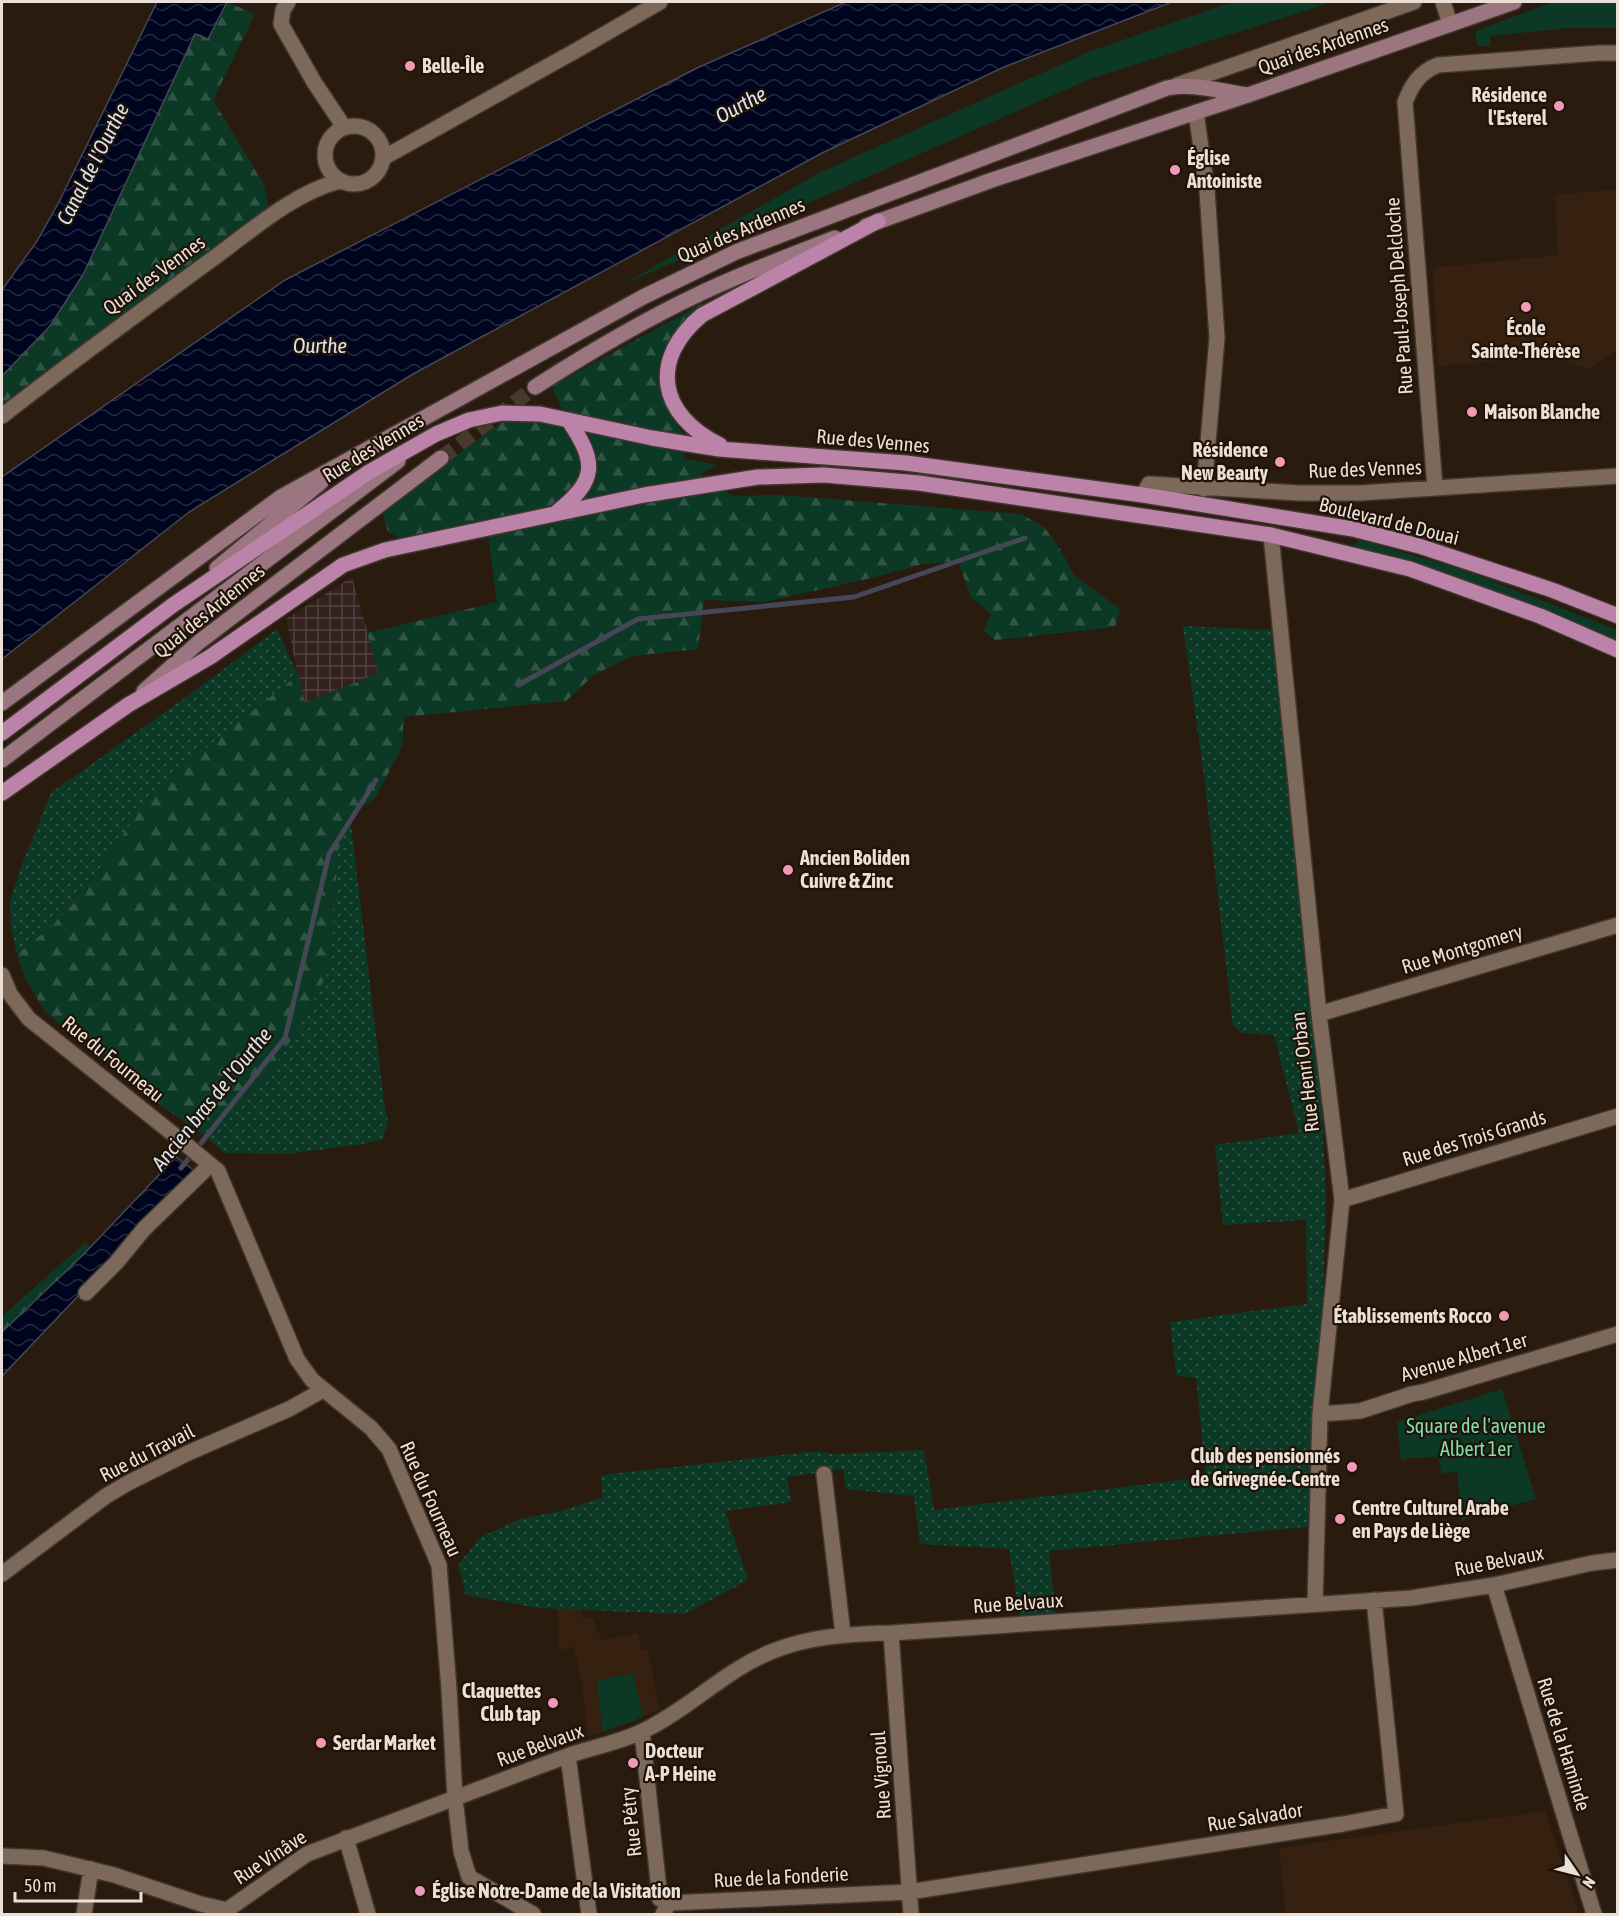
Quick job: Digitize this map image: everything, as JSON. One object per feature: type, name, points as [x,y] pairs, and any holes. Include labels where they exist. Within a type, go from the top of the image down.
[{"type":"main road","name":"Quai des Ardennes","points":[[535,387],[600,347],[741,274],[992,180],[1248,95],[1514,2]]},
{"type":"main road","name":"Quai des Ardennes","points":[[2,703],[281,497],[554,345],[708,265],[767,240],[1177,85],[1248,95]]},
{"type":"main road","points":[[733,451],[698,432],[685,420],[673,399],[667,374],[668,363],[683,332],[702,315],[878,221]]},
{"type":"main road","name":"Rue des Vennes","points":[[173,605],[369,472],[432,437],[469,420],[502,413],[540,414],[733,451],[906,463],[1143,495]]},
{"type":"main road","points":[[555,514],[583,488],[588,476],[589,464],[584,444],[569,421]]},
{"type":"main road","points":[[2,760],[327,513],[432,437]]},
{"type":"main road","name":"Quai des Ardennes","points":[[2,793],[128,705],[199,642],[441,458]]},
{"type":"main road","name":"Quai des Ardennes","points":[[2,733],[173,605],[344,463]]},
{"type":"main road","name":"Rue des Vennes","points":[[128,705],[210,657],[343,565],[385,550],[644,495],[735,480],[824,475],[919,483],[1271,536]]},
{"type":"main road","name":"Boulevard de Douai","points":[[1143,495],[1353,530],[1419,546],[1552,590],[1617,616]]},
{"type":"main road","name":"Boulevard de Douai","points":[[1271,536],[1410,569],[1540,616],[1617,650]]},
{"type":"street","points":[[288,2],[283,10],[281,24],[314,82],[344,127]]},
{"type":"street","points":[[383,158],[660,2]]},
{"type":"street","name":"Quai des Ardennes","points":[[1177,85],[1414,2]]},
{"type":"street","points":[[1443,2],[1450,24]]},
{"type":"street","name":"Rue Paul-Joseph Delcloche","points":[[1435,488],[1405,102],[1413,84],[1427,69],[1438,65],[1617,53]]},
{"type":"street","points":[[1196,112],[1207,190],[1217,338],[1204,489]]},
{"type":"street","points":[[354,125],[372,132],[379,139],[383,158],[381,167],[368,181],[348,184],[332,175],[324,157],[325,148],[335,132],[354,125]]},
{"type":"street","name":"Quai des Vennes","points":[[2,416],[98,342],[273,215],[318,187],[339,181]]},
{"type":"street","name":"Rue des Vennes","points":[[1143,495],[1149,484],[1204,489],[1360,493],[1617,476]]},
{"type":"street","name":"Rue Henri Orban","points":[[1271,536],[1319,1014],[1342,1200],[1320,1414],[1315,1604]]},
{"type":"street","name":"Rue Montgomery","points":[[1319,1014],[1617,925]]},
{"type":"street","name":"Rue du Fourneau","points":[[2,975],[10,994],[29,1019],[218,1172],[297,1359],[312,1380],[371,1428],[389,1449],[439,1565],[449,1689],[454,1798],[461,1851],[469,1877],[534,1914]]},
{"type":"street","name":"Rue des Trois Grands","points":[[1342,1200],[1617,1116]]},
{"type":"street","points":[[86,1293],[208,1162]]},
{"type":"street","name":"Avenue Albert 1er","points":[[1320,1414],[1360,1411],[1412,1394],[1616,1340]]},
{"type":"street","name":"Rue du Travail","points":[[2,1574],[106,1496],[128,1483],[280,1413],[323,1390]]},
{"type":"street","points":[[824,1474],[843,1634]]},
{"type":"street","name":"Rue Belvaux","points":[[454,1798],[568,1756],[642,1732],[684,1709],[739,1668],[774,1649],[801,1641],[843,1634],[891,1633],[1411,1598],[1494,1585],[1592,1563],[1617,1560]]},
{"type":"street","name":"Rue de la Haminde","points":[[1494,1585],[1594,1914]]},
{"type":"street","name":"Rue Salvador","points":[[909,1892],[1396,1814],[1374,1600]]},
{"type":"street","name":"Rue Vignoul","points":[[891,1633],[911,1914]]},
{"type":"street","name":"Rue Pétry","points":[[642,1732],[660,1899],[666,1909]]},
{"type":"street","points":[[568,1756],[589,1914]]},
{"type":"street","name":"Rue Vinâve","points":[[2,1856],[44,1858],[91,1869],[228,1912],[307,1854],[454,1798]]},
{"type":"street","points":[[346,1838],[368,1914]]},
{"type":"street","points":[[84,1914],[91,1869]]},
{"type":"street","name":"Rue de la Fonderie","points":[[666,1909],[909,1892]]},
{"type":"shaded area","name":"École Sainte-Thérèse","points":[[1617,190],[1618,345],[1616,351],[1590,369],[1552,357],[1438,366],[1433,268],[1558,255],[1555,194]]},
{"type":"shaded area","points":[[352,577],[379,673],[304,703],[286,619]]},
{"type":"shaded area","points":[[557,1603],[582,1604],[582,1618],[593,1619],[602,1640],[638,1633],[642,1650],[648,1649],[659,1710],[588,1737],[582,1683],[574,1647],[559,1650]]},
{"type":"shaded area","points":[[1545,1811],[1580,1914],[1286,1914],[1279,1848]]},
{"type":"green space","points":[[227,2],[255,14],[213,100],[264,185],[270,214],[2,412],[2,376],[50,326],[84,273],[195,34],[208,39]]},
{"type":"green space","points":[[1232,2],[1333,2],[1090,79],[622,285],[819,173],[1091,51]]},
{"type":"green space","points":[[1553,2],[1617,2],[1617,28],[1570,28],[1490,36],[1490,46],[1477,46],[1476,31]]},
{"type":"green space","points":[[703,303],[668,342],[659,367],[659,380],[665,404],[686,437],[682,437],[684,459],[717,465],[701,474],[733,496],[781,495],[1021,514],[1044,527],[1060,549],[1074,575],[1120,609],[1115,627],[995,640],[984,631],[991,614],[971,597],[958,561],[923,564],[765,602],[704,600],[698,649],[632,656],[594,675],[566,701],[404,717],[402,747],[376,797],[350,816],[338,851],[330,968],[304,1019],[271,1072],[202,1134],[154,1100],[71,1035],[44,1010],[25,978],[17,954],[52,926],[80,897],[134,818],[183,766],[298,675],[305,703],[379,673],[367,633],[497,602],[486,520],[399,538],[387,530],[382,510],[502,422],[531,418],[568,424],[552,386]]},
{"type":"green space","points":[[1360,540],[1467,571],[1617,630],[1617,643],[1419,566],[1352,546]]},
{"type":"green space","points":[[1183,626],[1279,630],[1317,1014],[1326,1197],[1316,1526],[1049,1551],[1056,1620],[1021,1623],[1009,1549],[920,1544],[914,1496],[846,1489],[843,1469],[787,1477],[791,1502],[725,1511],[748,1580],[684,1614],[538,1608],[466,1595],[458,1565],[481,1537],[520,1519],[561,1511],[603,1497],[601,1475],[818,1451],[833,1454],[924,1450],[934,1510],[1206,1477],[1196,1378],[1176,1375],[1170,1322],[1307,1304],[1306,1220],[1223,1225],[1215,1145],[1299,1133],[1274,1035],[1242,1033],[1233,1025],[1204,776]]},
{"type":"green space","points":[[277,629],[298,675],[134,818],[80,897],[52,926],[17,954],[11,929],[10,901],[51,793]]},
{"type":"green space","points":[[350,816],[388,1122],[383,1139],[288,1154],[225,1153],[202,1134],[271,1072],[304,1019],[330,968],[338,851]]},
{"type":"green space","points":[[85,1243],[104,1260],[2,1372],[2,1316]]},
{"type":"green space","name":"Square de l'avenue Albert 1er","points":[[1502,1389],[1536,1499],[1462,1520],[1457,1472],[1441,1473],[1439,1457],[1410,1458],[1401,1461],[1397,1422]]},
{"type":"green space","points":[[633,1674],[643,1717],[603,1732],[597,1680]]},
{"type":"water","name":"Canal de l'Ourthe","points":[[157,2],[227,2],[208,39],[195,34],[84,273],[50,326],[2,376],[2,290],[37,241],[59,202]]},
{"type":"water","name":"Ourthe","points":[[846,2],[1172,2],[1004,67],[822,153],[413,374],[189,512],[2,659],[2,477],[285,280],[697,68]]},
{"type":"water","points":[[176,1157],[196,1172],[2,1376],[2,1332],[83,1255]]},
{"type":"waterway","points":[[518,685],[638,619],[854,597],[1025,538]]},
{"type":"waterway","name":"Ancien bras de l'Ourthe","points":[[181,1168],[285,1038],[329,854],[376,780]]},
{"type":"tunnel","points":[[441,458],[535,387]]},
{"type":"place","name":"Belle-Île","points":[[410,66]]},
{"type":"place","name":"Résidence l'Esterel","points":[[1559,106]]},
{"type":"place","name":"Église Antoiniste","points":[[1175,170]]},
{"type":"place","name":"École Sainte-Thérèse","points":[[1526,307]]},
{"type":"place","name":"Maison Blanche","points":[[1472,412]]},
{"type":"place","name":"Résidence New Beauty","points":[[1280,462]]},
{"type":"place","name":"Ancien Boliden Cuivre & Zinc","points":[[788,870]]},
{"type":"place","name":"Établissements Rocco","points":[[1504,1316]]},
{"type":"place","name":"Club des pensionnés de Grivegnée-Centre","points":[[1352,1467]]},
{"type":"place","name":"Centre Culturel Arabe en Pays de Liège","points":[[1340,1519]]},
{"type":"place","name":"Claquettes Club tap","points":[[553,1703]]},
{"type":"place","name":"Serdar Market","points":[[321,1743]]},
{"type":"place","name":"Docteur A-P Heine","points":[[633,1763]]},
{"type":"place","name":"Église Notre-Dame de la Visitation","points":[[420,1891]]}]
